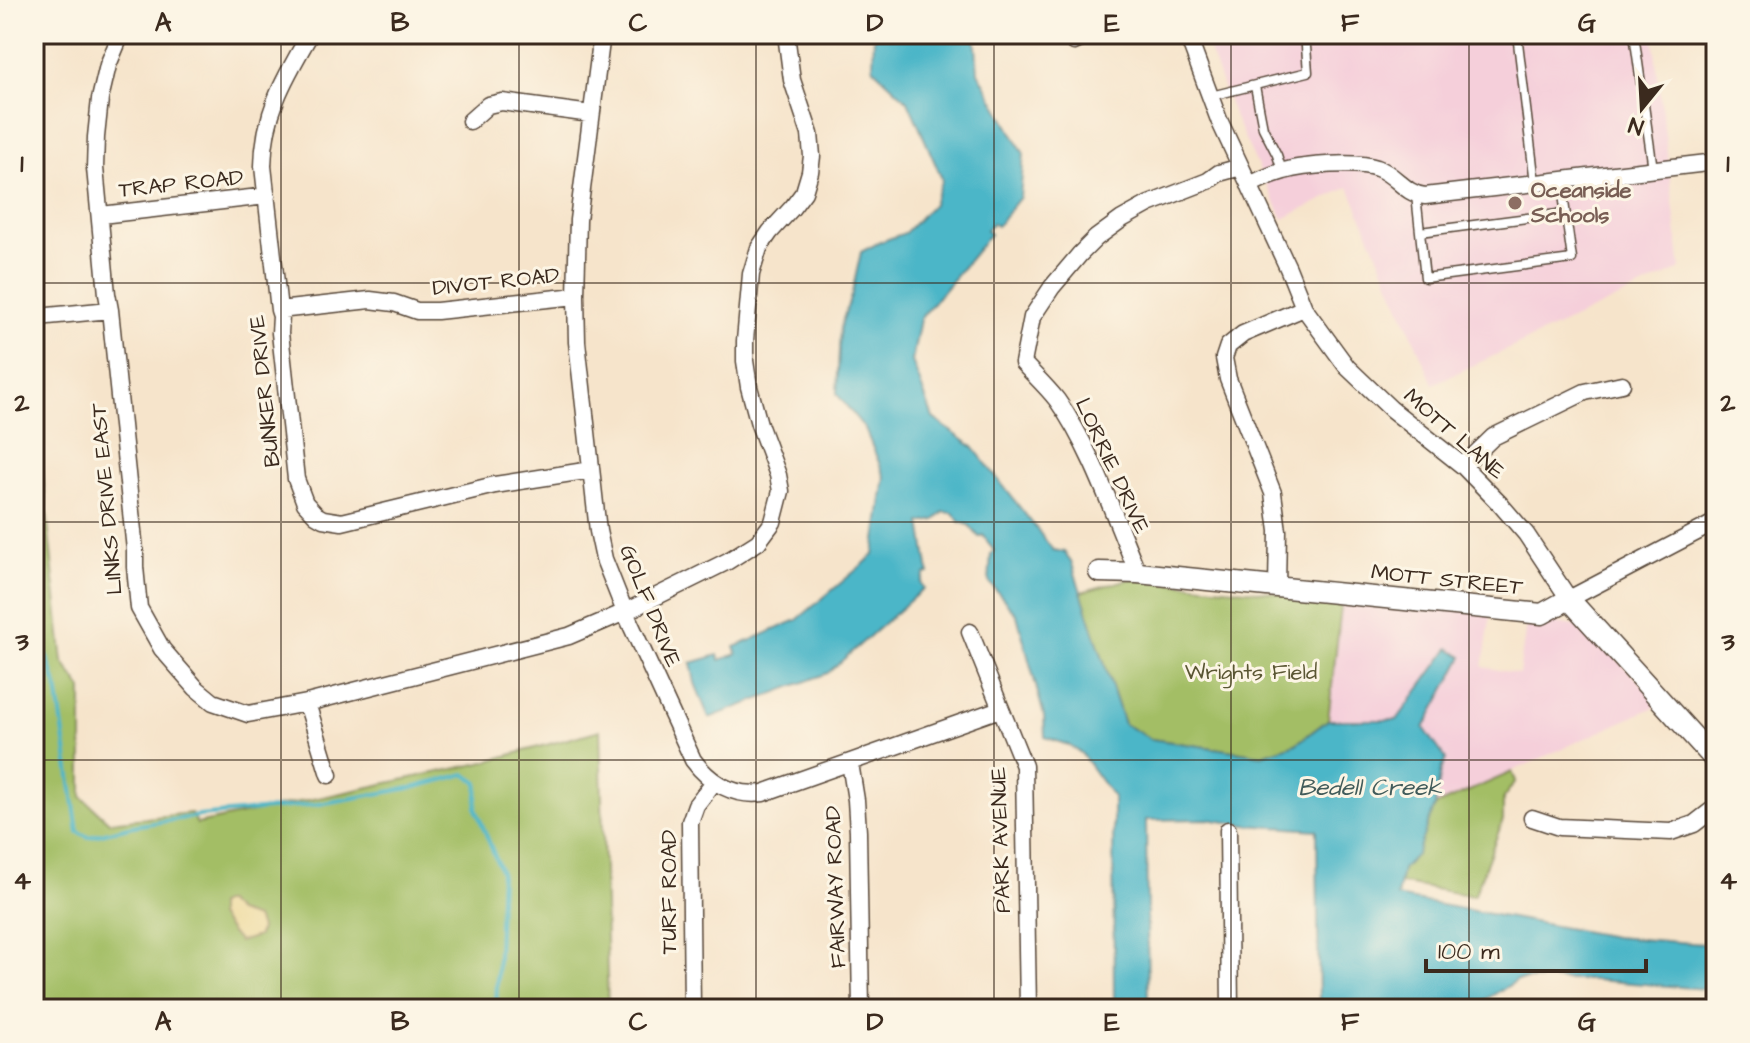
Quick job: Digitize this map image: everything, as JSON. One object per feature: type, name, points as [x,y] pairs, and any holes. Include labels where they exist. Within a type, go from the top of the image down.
[{"type":"street","name":"LINKS DRIVE EAST","points":[[121,34],[108,65],[100,99],[95,168],[139,608],[162,649],[196,688],[213,702],[248,714],[307,703],[569,636],[728,561],[758,542],[773,522],[781,491],[749,387],[745,341],[751,274],[759,248],[804,192],[812,156],[810,134],[792,80],[786,34]]},
{"type":"street","name":"BUNKER DRIVE","points":[[310,34],[273,102],[264,143],[263,166],[296,479],[305,503],[323,519],[342,522],[495,485],[591,470]]},
{"type":"street","name":"GOLF DRIVE","points":[[602,34],[578,220],[576,296],[577,342],[598,531],[604,559],[625,612],[684,744],[702,772],[714,782]]},
{"type":"street","points":[[1074,42],[1092,34]]},
{"type":"street","name":"MOTT LANE","points":[[1187,34],[1241,167],[1304,308],[1347,367],[1391,409],[1463,466],[1500,504],[1526,534],[1569,599]]},
{"type":"street","points":[[470,121],[482,109],[495,103],[591,114]]},
{"type":"street","points":[[1249,185],[1294,168],[1348,164],[1378,168],[1416,195],[1434,195],[1716,162]]},
{"type":"street","name":"LORRIE DRIVE","points":[[1138,573],[1069,418],[1055,397],[1023,363],[1032,317],[1080,254],[1122,219],[1149,204],[1208,181],[1219,173],[1241,167]]},
{"type":"street","name":"TRAP ROAD","points":[[101,215],[267,196]]},
{"type":"street","name":"DIVOT ROAD","points":[[279,310],[370,300],[394,303],[417,311],[437,311],[576,296]]},
{"type":"street","points":[[1277,587],[1278,531],[1273,493],[1228,379],[1224,358],[1228,346],[1243,334],[1304,308]]},
{"type":"street","points":[[38,317],[110,310]]},
{"type":"street","points":[[1463,466],[1493,437],[1585,392],[1622,384]]},
{"type":"street","points":[[1716,522],[1569,599],[1716,761]]},
{"type":"street","name":"MOTT STREET","points":[[1099,572],[1138,573],[1542,614],[1569,599]]},
{"type":"street","name":"PARK AVENUE","points":[[970,632],[1024,766],[1028,1009]]},
{"type":"street","points":[[307,703],[329,775]]},
{"type":"street","points":[[714,782],[732,791],[756,794],[771,791],[1000,709]]},
{"type":"street","name":"FAIRWAY ROAD","points":[[850,763],[858,832],[861,1009]]},
{"type":"street","name":"TURF ROAD","points":[[692,1009],[690,822],[696,805],[714,782]]},
{"type":"street","points":[[1532,818],[1559,827],[1671,832],[1694,824],[1716,807]]},
{"type":"street","points":[[1228,830],[1230,1009]]},
{"type":"lane","points":[[1211,96],[1308,72],[1305,34]]},
{"type":"lane","points":[[1517,34],[1535,183]]},
{"type":"lane","points":[[1634,34],[1653,169]]},
{"type":"lane","points":[[1255,86],[1263,128],[1282,171]]},
{"type":"lane","points":[[1416,195],[1425,278],[1572,259],[1561,180]]},
{"type":"lane","points":[[1420,232],[1565,213]]},
{"type":"shaded area","name":"Oceanside Schools","points":[[1203,34],[1653,34],[1681,269],[1433,384],[1349,187],[1283,219],[1233,114]]},
{"type":"shaded area","points":[[1342,599],[1491,613],[1483,667],[1519,674],[1527,618],[1586,628],[1661,704],[1435,806],[1441,769],[1424,728],[1463,656],[1448,648],[1397,720],[1328,721]]},
{"type":"green space","points":[[34,395],[63,662],[82,689],[82,797],[109,822],[191,813],[197,824],[481,763],[600,730],[608,1009],[34,1009]]},
{"type":"green space","name":"Wrights Field","points":[[1130,579],[1342,599],[1328,720],[1296,744],[1262,755],[1151,739],[1124,724],[1081,592]]},
{"type":"green space","points":[[1512,772],[1516,781],[1503,798],[1503,820],[1474,896],[1392,882],[1394,856],[1435,806]]},
{"type":"sand","points":[[223,902],[237,912],[256,918],[260,928],[258,936],[239,942],[218,916],[218,905]]},
{"type":"water","name":"Bedell Creek","points":[[874,34],[975,34],[978,72],[1024,154],[1020,197],[997,226],[992,223],[986,230],[990,234],[920,319],[912,361],[933,418],[973,447],[1053,550],[1064,552],[1071,561],[1124,724],[1151,739],[1262,755],[1296,744],[1328,720],[1397,720],[1449,648],[1463,657],[1424,728],[1446,759],[1435,806],[1416,855],[1402,869],[1397,897],[1614,937],[1716,945],[1716,990],[1595,980],[1518,980],[1475,1009],[1319,1009],[1317,830],[1207,819],[1146,820],[1148,1009],[1114,1009],[1113,797],[1081,753],[1045,737],[1044,716],[1017,615],[989,582],[991,554],[994,551],[983,535],[979,537],[953,513],[944,512],[935,520],[921,523],[929,573],[925,574],[921,583],[924,588],[828,673],[709,718],[695,683],[691,663],[718,655],[720,660],[737,654],[735,647],[797,620],[874,555],[885,477],[865,429],[837,394],[840,328],[861,252],[905,233],[933,204],[942,179],[908,101],[873,68]]},
{"type":"waterway","points":[[34,619],[57,687],[78,832],[89,837],[133,826],[199,816],[319,804],[416,787],[465,774],[478,783],[476,809],[501,872],[496,1009]]},
{"type":"place","name":"Oceanside Schools","points":[[1515,203]]}]
